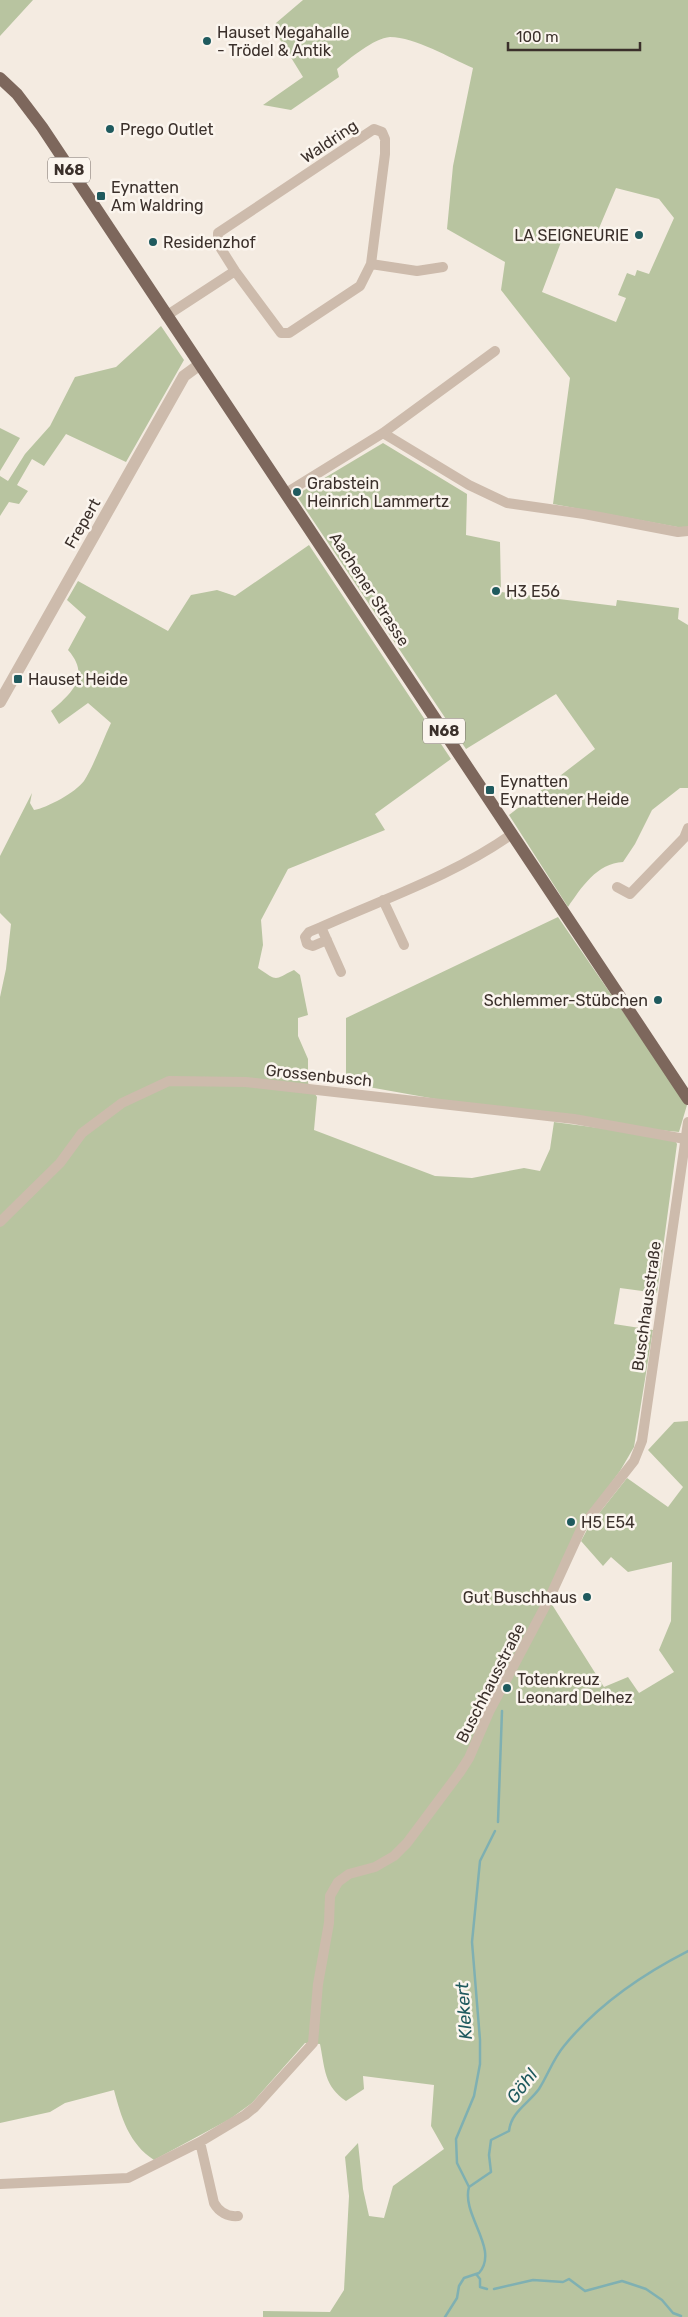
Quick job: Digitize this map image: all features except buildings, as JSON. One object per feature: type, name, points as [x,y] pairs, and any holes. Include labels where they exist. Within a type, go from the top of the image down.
[{"type":"main road","name":"Aachener Strasse","points":[[0,78],[17,94],[42,127],[688,1099]]},
{"type":"street","name":"Waldring","points":[[374,129],[382,132],[385,139],[386,154],[371,264],[360,286],[289,333],[281,333],[235,271],[218,244],[218,233],[374,129]]},
{"type":"street","points":[[371,264],[417,270],[443,267]]},
{"type":"street","points":[[166,316],[235,271]]},
{"type":"street","points":[[286,493],[383,433],[495,352]]},
{"type":"street","name":"Frepert","points":[[0,702],[184,376],[199,365]]},
{"type":"street","points":[[383,433],[469,485],[507,503],[584,514],[678,532],[688,531]]},
{"type":"street","points":[[617,887],[630,894],[684,838],[688,828]]},
{"type":"street","points":[[328,940],[313,946],[307,944],[305,938],[309,932],[439,876],[482,854],[512,834]]},
{"type":"street","points":[[383,900],[404,944]]},
{"type":"street","points":[[321,927],[341,972]]},
{"type":"street","name":"Grossenbusch","points":[[0,1222],[60,1163],[82,1133],[122,1103],[170,1081],[264,1084],[574,1119],[685,1139]]},
{"type":"street","name":"Buschhausstraße","points":[[0,2184],[128,2178],[234,2123],[255,2107],[313,2044],[318,1984],[329,1923],[330,1896],[338,1882],[349,1874],[375,1867],[394,1856],[407,1843],[460,1772],[469,1758],[485,1720],[549,1599],[582,1527],[634,1461],[642,1441],[688,1122]]},
{"type":"street","points":[[200,2142],[214,2203],[218,2210],[238,2216]]},
{"type":"green space","points":[[0,0],[33,0],[0,36]]},
{"type":"green space","points":[[303,0],[688,0],[688,529],[553,504],[570,378],[501,290],[505,262],[447,229],[453,166],[473,68],[410,40],[384,38],[369,45],[355,55],[337,69],[339,77],[291,110],[263,105],[303,77],[274,30],[276,23]],"holes":[[[616,188],[659,199],[674,218],[649,274],[637,270],[635,276],[627,273],[618,295],[626,298],[616,322],[542,292],[566,229],[594,240]]]},
{"type":"green space","points":[[161,326],[184,360],[126,462],[66,434],[44,466],[32,459],[17,485],[28,491],[19,504],[9,502],[0,516],[0,476],[8,481],[25,454],[50,426],[75,377],[116,367]]},
{"type":"green space","points":[[0,428],[20,438],[0,471]]},
{"type":"green space","points":[[383,443],[467,494],[466,535],[500,542],[501,592],[616,606],[617,600],[679,608],[678,619],[688,625],[688,788],[680,788],[652,810],[635,844],[623,862],[614,863],[598,872],[584,885],[568,907],[509,815],[595,749],[556,694],[466,749],[296,495]]},
{"type":"green space","points":[[309,545],[451,759],[375,814],[385,830],[288,869],[261,920],[263,945],[258,968],[276,978],[294,970],[300,975],[308,1015],[298,1018],[298,1036],[308,1059],[308,1083],[317,1097],[314,1130],[435,1176],[472,1178],[524,1168],[540,1171],[550,1149],[554,1122],[674,1138],[677,1144],[657,1293],[620,1288],[614,1324],[653,1330],[634,1447],[620,1471],[580,1525],[503,1695],[551,1603],[604,1687],[628,1677],[639,1693],[674,1672],[659,1650],[671,1621],[672,1562],[628,1572],[611,1557],[603,1566],[581,1541],[589,1526],[627,1478],[668,1507],[683,1487],[648,1450],[674,1422],[688,1421],[688,2317],[263,2317],[263,2311],[330,2312],[344,2290],[349,2196],[345,2157],[358,2143],[363,2189],[369,2216],[384,2218],[393,2186],[444,2149],[431,2126],[434,2085],[363,2076],[364,2089],[346,2101],[329,2083],[320,2044],[305,2043],[252,2103],[230,2119],[154,2160],[145,2154],[132,2138],[123,2120],[114,2090],[65,2103],[50,2112],[0,2123],[0,997],[6,969],[11,924],[0,913],[0,856],[32,793],[30,803],[34,810],[61,799],[75,790],[84,781],[111,723],[88,703],[59,724],[51,711],[72,691],[78,676],[75,659],[68,650],[86,617],[67,600],[78,581],[168,631],[191,595],[217,590],[235,596]]},
{"type":"green space","points":[[558,917],[687,1105],[679,1132],[554,1120],[346,1083],[346,1018]]},
{"type":"waterway","name":"Klekert","points":[[498,1822],[502,1711]]},
{"type":"waterway","name":"Klekert","points":[[469,2187],[457,2163],[456,2139],[474,2096],[480,2064],[480,2040],[472,1942],[480,1861],[495,1831]]},
{"type":"waterway","name":"Göhl","points":[[445,2317],[457,2298],[459,2286],[464,2278],[479,2273],[484,2264],[485,2253],[483,2243],[470,2209],[468,2198],[469,2187],[491,2172],[489,2155],[491,2140],[509,2131],[510,2124],[516,2113],[539,2089],[560,2051],[591,2017],[637,1981],[688,1951]]},
{"type":"waterway","points":[[476,2274],[480,2279],[480,2287],[487,2289]]},
{"type":"waterway","points":[[494,2289],[533,2280],[563,2282],[569,2279],[585,2291],[622,2281],[646,2289],[662,2300],[673,2313],[681,2316]]},
{"type":"place","name":"Hauset Megahalle - Trödel & Antik","points":[[207,41]]},
{"type":"place","name":"Prego Outlet","points":[[110,129]]},
{"type":"place","name":"Eynatten Am Waldring","points":[[101,196]]},
{"type":"place","name":"LA SEIGNEURIE","points":[[639,235]]},
{"type":"place","name":"Residenzhof","points":[[153,242]]},
{"type":"place","name":"Grabstein Heinrich Lammertz","points":[[297,492]]},
{"type":"place","name":"H3 E56","points":[[496,591]]},
{"type":"place","name":"Hauset Heide","points":[[18,679]]},
{"type":"place","name":"Eynatten Eynattener Heide","points":[[490,790]]},
{"type":"place","name":"Schlemmer-Stübchen","points":[[658,1000]]},
{"type":"place","name":"H5 E54","points":[[571,1522]]},
{"type":"place","name":"Gut Buschhaus","points":[[587,1597]]},
{"type":"place","name":"Totenkreuz Leonard Delhez","points":[[507,1688]]}]
